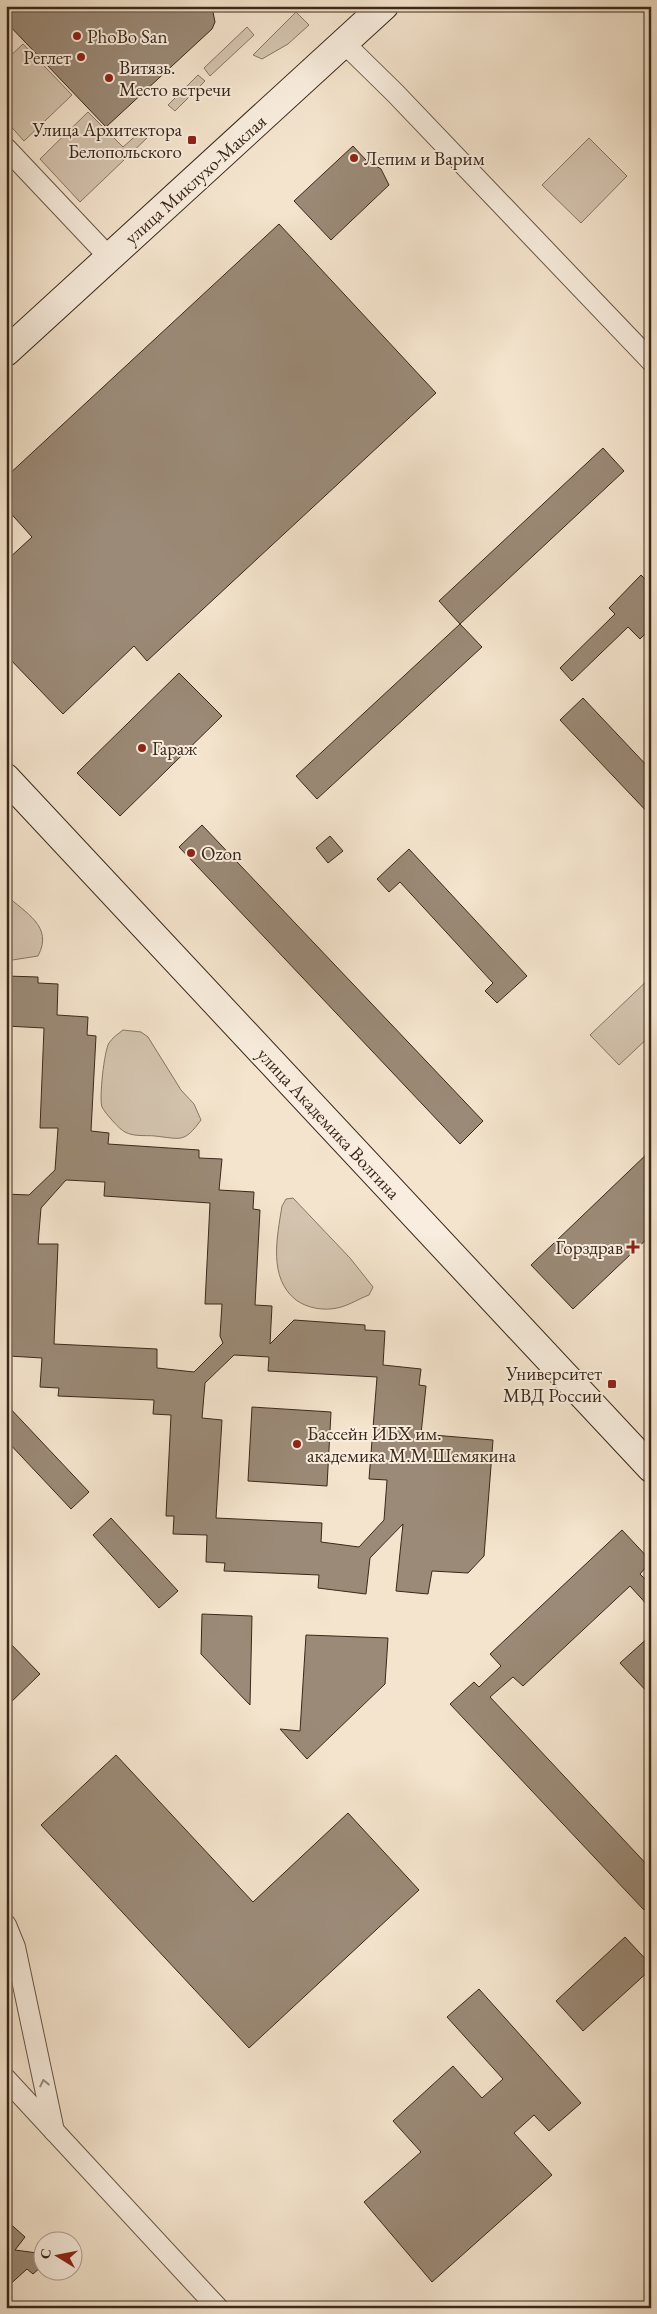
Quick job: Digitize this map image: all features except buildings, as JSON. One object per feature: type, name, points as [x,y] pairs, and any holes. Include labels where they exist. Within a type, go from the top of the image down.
[{"type":"street","name":"улица Миклухо-Маклая","points":[[6,352],[384,6]]},
{"type":"street","points":[[344,43],[395,93],[651,362]]},
{"type":"street","points":[[6,148],[109,257]]},
{"type":"street","name":"улица Академика Волгина","points":[[6,778],[651,1468]]},
{"type":"street","points":[[6,1925],[15,1947],[54,2131]]},
{"type":"street","points":[[6,2079],[218,2308]]},
{"type":"shaded area","points":[[296,12],[309,25],[288,44],[262,59],[253,55]]},
{"type":"shaded area","points":[[247,27],[254,35],[210,76],[204,68]]},
{"type":"shaded area","points":[[23,44],[72,95],[24,141],[6,121],[6,60]]},
{"type":"shaded area","points":[[198,75],[205,81],[175,111],[168,105]]},
{"type":"shaded area","points":[[88,112],[123,147],[141,131],[148,137],[80,202],[40,159]]},
{"type":"shaded area","points":[[589,138],[627,176],[581,223],[542,185]]},
{"type":"shaded area","points":[[6,895],[29,914],[40,928],[42,946],[38,956],[6,961]]},
{"type":"shaded area","points":[[651,977],[651,1035],[619,1065],[590,1035]]},
{"type":"shaded area","points":[[123,1030],[141,1032],[148,1037],[181,1090],[194,1104],[201,1120],[186,1136],[177,1138],[129,1134],[116,1125],[102,1107],[102,1085],[107,1048],[112,1039]]},
{"type":"shaded area","points":[[293,1198],[350,1258],[373,1287],[369,1295],[341,1307],[321,1309],[300,1303],[287,1291],[278,1269],[277,1244],[282,1206],[286,1199]]},
{"type":"place","name":"PhoBo San","points":[[77,36]]},
{"type":"place","name":"Реглет","points":[[81,57]]},
{"type":"place","name":"Витязь. Место встречи","points":[[109,78]]},
{"type":"place","name":"Улица Архитектора Белопольского","points":[[192,140]]},
{"type":"place","name":"Лепим и Варим","points":[[354,158]]},
{"type":"place","name":"Гараж","points":[[142,748]]},
{"type":"place","name":"Ozon","points":[[191,853]]},
{"type":"place","name":"Горздрав","points":[[633,1247]]},
{"type":"place","name":"Университет МВД России","points":[[612,1384]]},
{"type":"place","name":"Бассейн ИБХ им. академика М.М.Шемякина","points":[[297,1444]]}]
